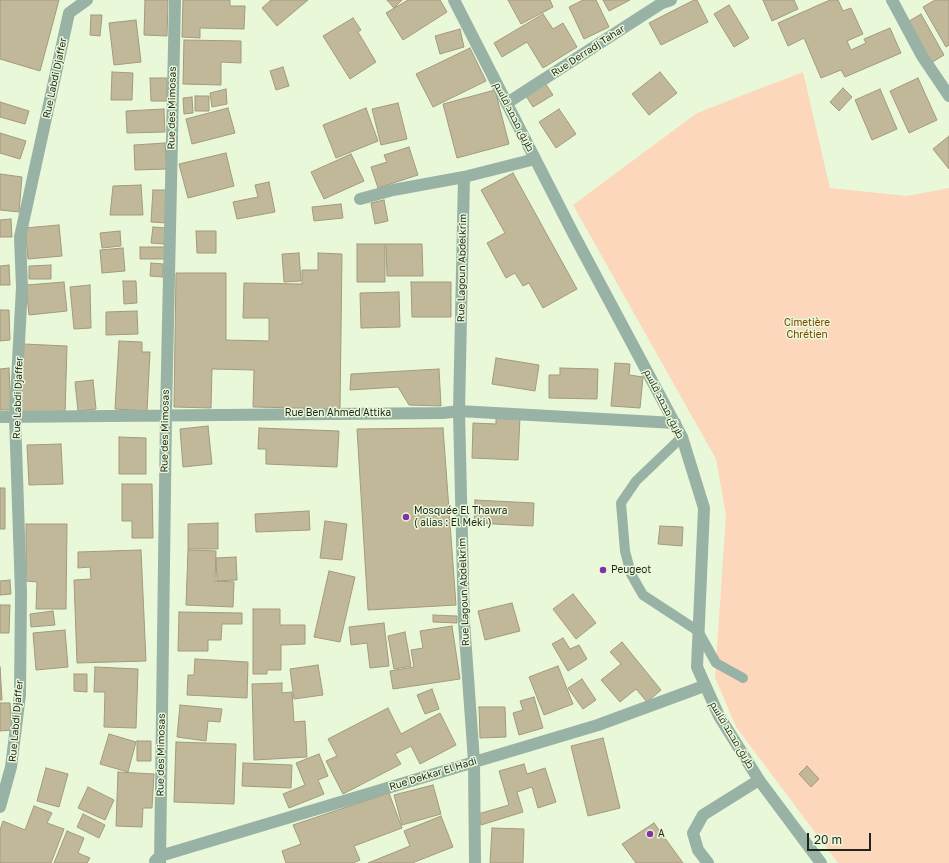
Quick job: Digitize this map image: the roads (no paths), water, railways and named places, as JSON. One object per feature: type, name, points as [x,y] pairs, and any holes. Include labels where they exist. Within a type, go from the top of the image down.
[{"type":"street","name":"Rue Labdi Djaffer","points":[[0,807],[12,767],[20,695],[22,593],[15,416],[22,288],[20,237],[69,12],[87,0]]},
{"type":"street","name":"Rue des Mimosas","points":[[158,861],[175,0]]},
{"type":"street","name":"طريق محمد قاسم","points":[[454,0],[577,242],[682,438],[704,508],[697,667],[704,686],[719,716],[759,780],[821,863]]},
{"type":"street","points":[[892,0],[922,56],[949,96]]},
{"type":"street","name":"Rue Derradj Tahar","points":[[507,103],[665,1]]},
{"type":"street","points":[[360,200],[393,190],[464,177],[535,159]]},
{"type":"street","name":"Rue Lagoun Abdelkrim","points":[[464,177],[459,411],[464,622],[474,761],[475,863]]},
{"type":"street","name":"Rue Ben Ahmed Attika","points":[[0,417],[459,411],[675,423]]},
{"type":"street","name":"Rue Dekkar El Hadi","points":[[158,861],[474,761],[598,725],[704,686]]},
{"type":"street","points":[[708,863],[698,850],[693,833],[703,815],[759,780]]},
{"type":"lane","points":[[682,438],[632,487],[621,503],[625,551],[631,574],[643,595],[698,631],[716,663],[743,678]]},
{"type":"place","name":"Mosquée El Thawra ( alias : El Meki )","points":[[406,517]]},
{"type":"place","name":"Peugeot","points":[[603,570]]},
{"type":"place","name":"A","points":[[650,834]]},
{"type":"park label","name":"Cimetière Chrétien","points":[[807,328]]}]
